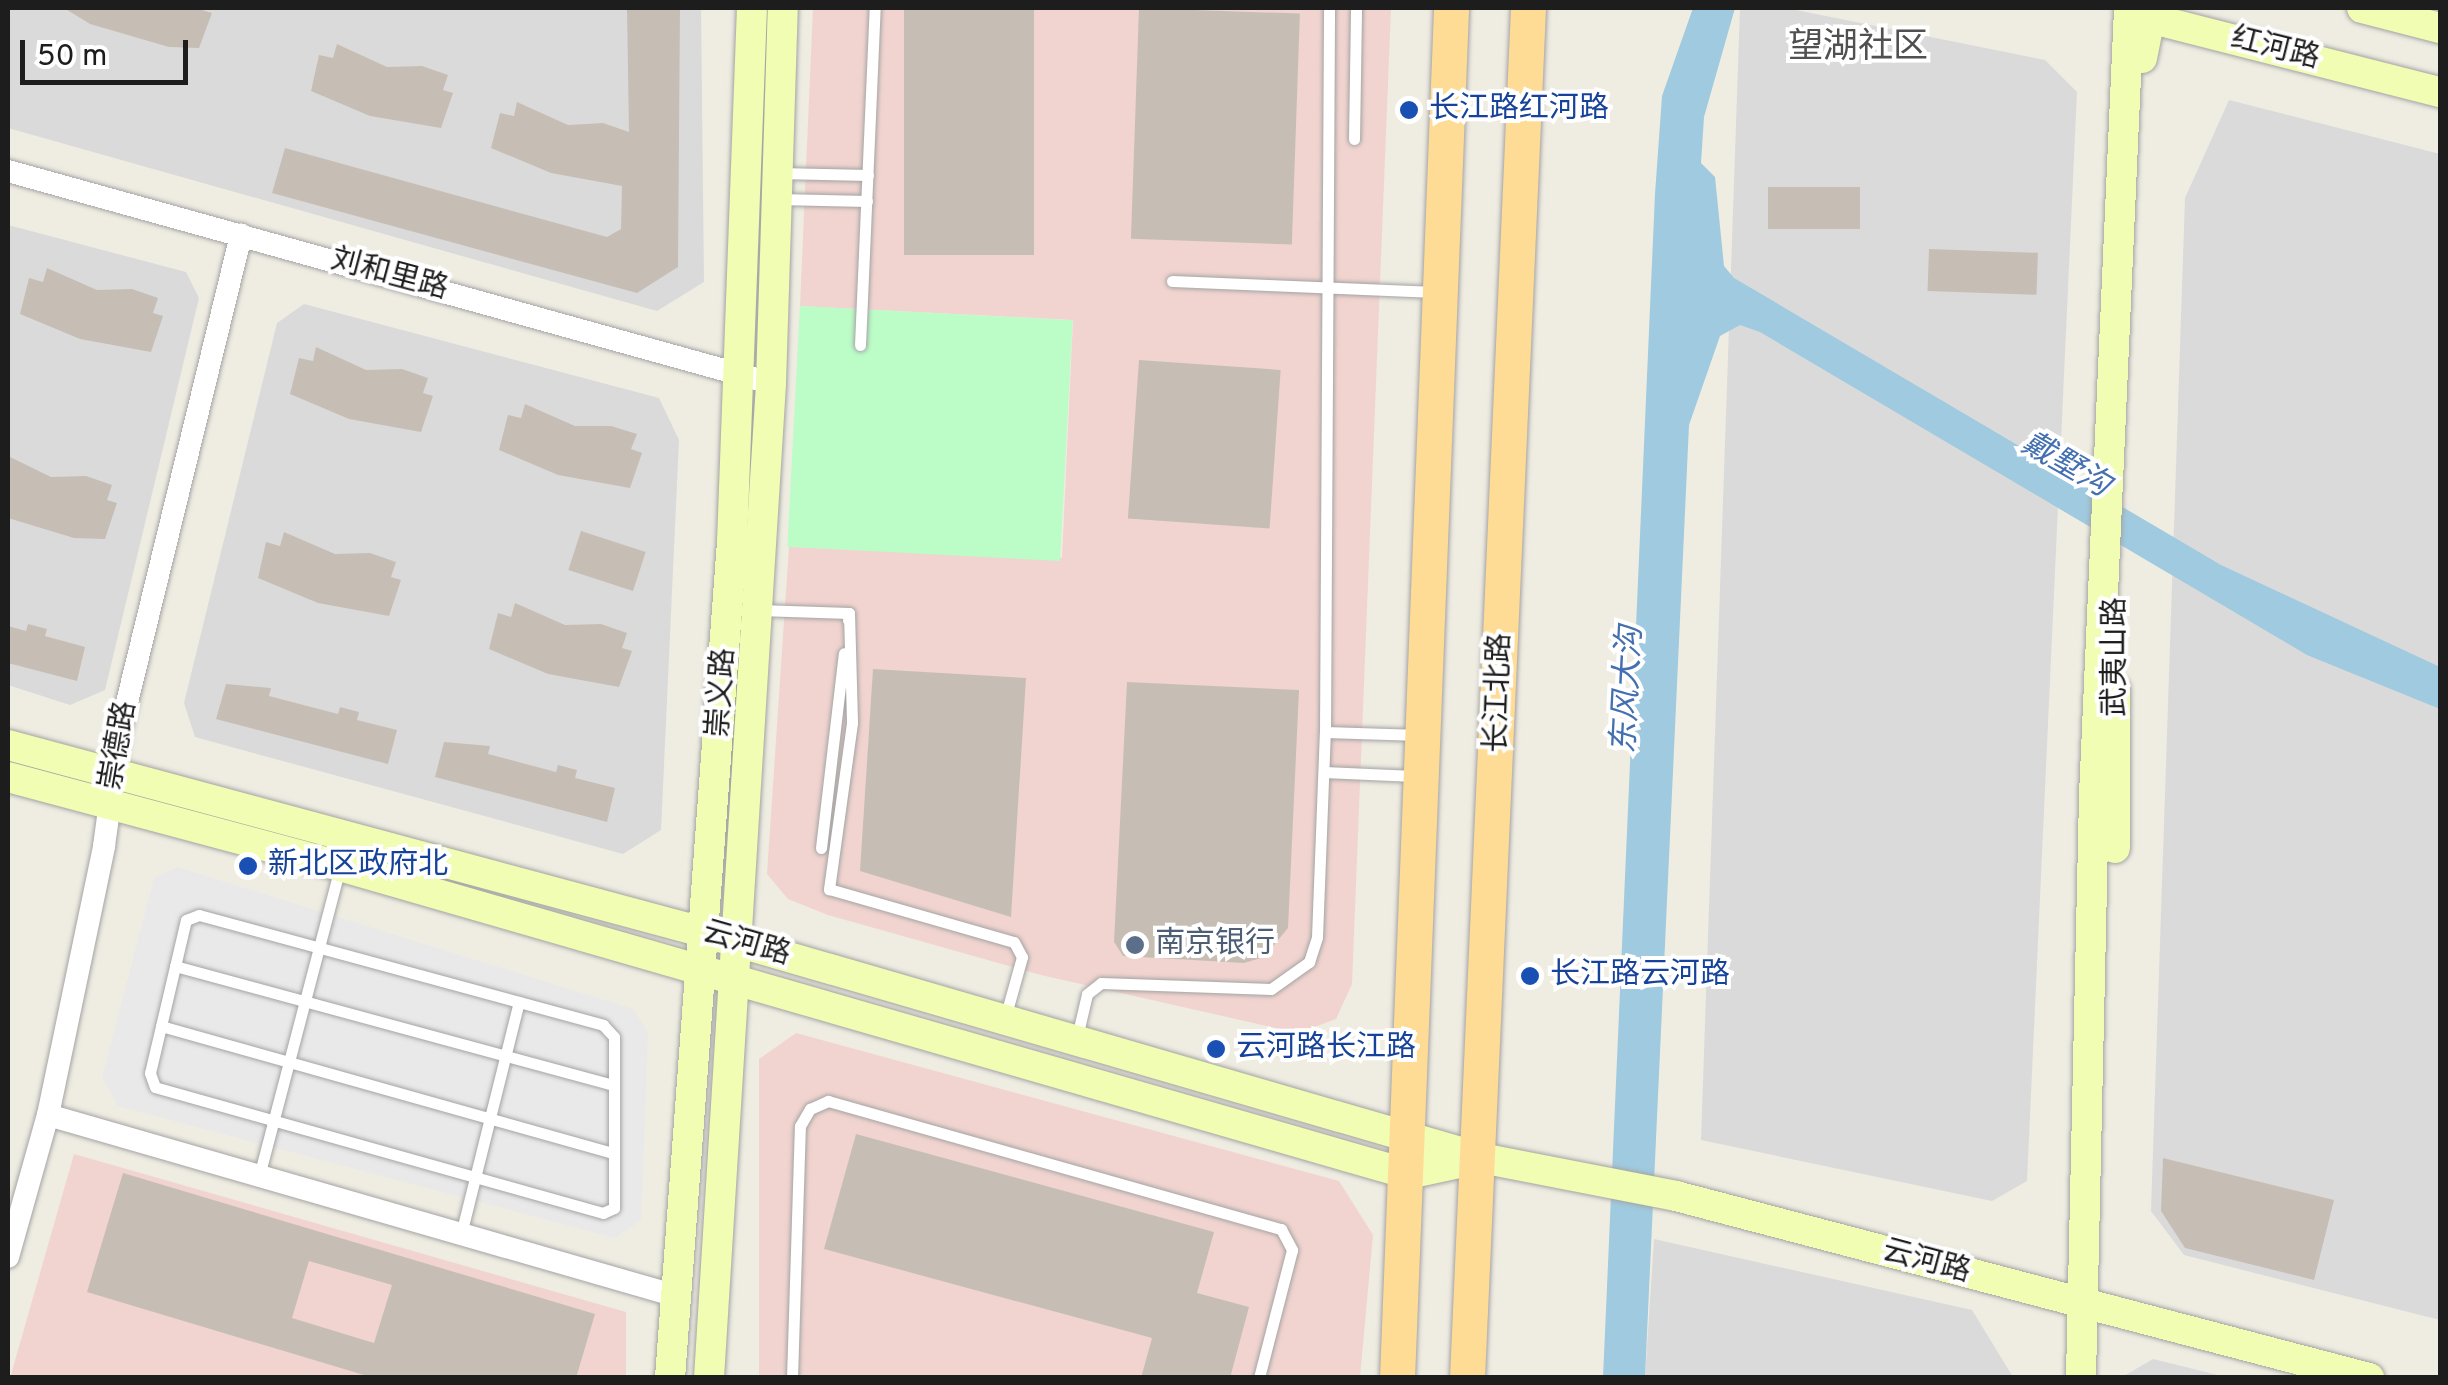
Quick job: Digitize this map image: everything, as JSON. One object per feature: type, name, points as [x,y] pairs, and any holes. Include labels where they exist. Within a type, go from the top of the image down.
[{"type":"main road","points":[[1397,1378],[1410,1134],[1451,8]]},
{"type":"main road","name":"长江北路","points":[[1467,1378],[1481,1158],[1527,25],[1538,8]]},
{"type":"street","name":"崇义路","points":[[708,1378],[755,610],[752,8]]},
{"type":"street","name":"崇义路","points":[[670,1378],[673,1295],[773,186],[782,8]]},
{"type":"street","points":[[2362,8],[2440,28]]},
{"type":"street","name":"红河路","points":[[2134,11],[2440,92]]},
{"type":"street","name":"武夷山路","points":[[2081,1378],[2084,1304],[2100,1274],[2118,741],[2110,555],[2142,50],[2134,11]]},
{"type":"street","name":"刘和里路","points":[[8,171],[756,378]]},
{"type":"street","name":"崇德路","points":[[8,1258],[48,1115],[112,790],[241,236]]},
{"type":"street","name":"云河路","points":[[8,745],[112,790],[340,866],[1408,1174],[1481,1158]]},
{"type":"street","name":"云河路","points":[[8,777],[112,790],[706,933],[1004,1022],[1410,1134],[1481,1158],[1590,1176],[1676,1196],[2369,1378]]},
{"type":"street","points":[[48,1115],[673,1295]]},
{"type":"lane","points":[[860,345],[876,8]]},
{"type":"lane","points":[[1076,1042],[1087,994],[1101,983],[1272,990],[1309,962],[1317,937],[1325,732],[1329,8]]},
{"type":"lane","points":[[1354,139],[1356,8]]},
{"type":"lane","points":[[773,186],[868,175]]},
{"type":"lane","points":[[773,186],[867,201]]},
{"type":"lane","points":[[1172,282],[1441,292]]},
{"type":"lane","points":[[755,610],[849,614]]},
{"type":"lane","points":[[820,848],[849,614]]},
{"type":"lane","points":[[849,614],[852,723],[829,888],[1014,942],[1022,958],[1004,1022]]},
{"type":"lane","points":[[1325,732],[1424,736]]},
{"type":"lane","points":[[1324,772],[1422,776]]},
{"type":"lane","points":[[259,1176],[340,866]]},
{"type":"lane","points":[[199,915],[316,946],[604,1025],[614,1037],[614,1208],[602,1212],[155,1087],[150,1073],[186,920],[199,915]]},
{"type":"lane","points":[[175,966],[614,1085]]},
{"type":"lane","points":[[461,1234],[519,1002]]},
{"type":"lane","points":[[161,1026],[614,1152]]},
{"type":"lane","points":[[792,1378],[800,1126],[810,1109],[828,1101],[1281,1229],[1292,1250],[1259,1378]]},
{"type":"shaded area","points":[[8,8],[701,8],[704,282],[657,311],[8,128]]},
{"type":"shaded area","points":[[813,8],[1391,8],[1352,984],[1336,1019],[1298,1033],[1041,975],[828,915],[788,899],[767,874],[789,547],[1062,558],[1073,320],[800,306]]},
{"type":"shaded area","points":[[1740,8],[1786,8],[2045,60],[2077,92],[2027,1181],[1992,1201],[1701,1140]]},
{"type":"shaded area","points":[[2229,100],[2440,154],[2440,1320],[2184,1255],[2151,1211],[2185,198]]},
{"type":"shaded area","points":[[8,225],[186,272],[199,298],[105,690],[70,705],[8,685]]},
{"type":"shaded area","points":[[304,304],[659,398],[679,440],[661,830],[623,854],[195,737],[184,703],[277,323]]},
{"type":"shaded area","points":[[177,867],[633,1009],[648,1032],[641,1220],[615,1238],[118,1106],[102,1078],[154,878]]},
{"type":"shaded area","points":[[796,1033],[1339,1181],[1373,1235],[1360,1377],[759,1377],[759,1059]]},
{"type":"shaded area","points":[[74,1154],[626,1312],[626,1377],[10,1378]]},
{"type":"shaded area","points":[[1654,1239],[1972,1310],[2013,1377],[1645,1378]]},
{"type":"shaded area","points":[[2153,1359],[2226,1377],[2122,1377]]},
{"type":"green space","points":[[800,306],[1073,320],[1060,561],[787,547]]},
{"type":"water","points":[[1693,8],[1735,8],[1704,117],[1701,163],[1715,177],[1724,266],[1734,278],[2221,565],[2440,667],[2440,709],[2307,655],[1760,332],[1740,325],[1720,336],[1689,425],[1645,1377],[1603,1378],[1655,194],[1662,96]]},
{"type":"building","points":[[64,8],[195,8],[212,13],[199,48],[169,47],[90,24]]},
{"type":"building","points":[[627,8],[680,8],[678,267],[637,293],[272,193],[285,148],[607,237],[621,229],[622,186],[551,173],[491,148],[500,113],[514,116],[517,102],[568,125],[603,123],[629,132]]},
{"type":"building","points":[[904,8],[1034,8],[1034,255],[904,255]]},
{"type":"building","points":[[1139,8],[1300,14],[1292,244],[1131,239]]},
{"type":"building","points":[[337,44],[387,67],[422,66],[448,75],[443,90],[453,93],[441,128],[370,116],[311,91],[319,55],[333,58]]},
{"type":"building","points":[[1768,187],[1860,187],[1860,229],[1768,229]]},
{"type":"building","points":[[1929,249],[2038,253],[2036,295],[1928,291]]},
{"type":"building","points":[[47,268],[97,290],[132,289],[158,298],[153,313],[163,316],[151,352],[80,339],[20,314],[29,278],[43,282]]},
{"type":"building","points":[[316,347],[366,370],[402,369],[428,378],[423,393],[433,396],[421,432],[349,419],[290,394],[299,358],[313,361]]},
{"type":"building","points":[[1139,360],[1281,370],[1270,529],[1128,519]]},
{"type":"building","points":[[525,404],[575,426],[611,426],[637,434],[631,449],[642,453],[630,488],[558,475],[499,450],[508,415],[521,418]]},
{"type":"building","points":[[8,456],[51,477],[86,476],[112,485],[107,500],[117,503],[105,539],[74,538],[8,518]]},
{"type":"building","points":[[581,531],[646,552],[633,591],[568,570]]},
{"type":"building","points":[[284,532],[335,554],[370,553],[396,562],[391,577],[401,580],[389,616],[318,603],[258,578],[266,542],[280,546]]},
{"type":"building","points":[[515,603],[565,625],[601,624],[627,633],[622,648],[632,651],[619,687],[548,674],[489,649],[498,613],[511,617]]},
{"type":"building","points":[[28,624],[47,629],[45,636],[85,647],[77,681],[8,663],[8,626],[26,631]]},
{"type":"building","points":[[873,669],[1026,678],[1011,917],[860,871]]},
{"type":"building","points":[[1127,682],[1299,690],[1288,928],[1264,957],[1244,963],[1123,956],[1114,942]]},
{"type":"building","points":[[226,684],[271,688],[269,696],[338,714],[340,707],[359,712],[357,720],[397,730],[388,764],[216,719]]},
{"type":"building","points":[[444,742],[490,746],[488,754],[556,772],[558,765],[577,770],[575,778],[615,788],[607,822],[435,777]]},
{"type":"building","points":[[856,1134],[1214,1232],[1197,1293],[1249,1307],[1230,1378],[1141,1378],[1152,1338],[824,1249]]},
{"type":"building","points":[[2163,1158],[2334,1200],[2314,1280],[2185,1248],[2161,1211]]},
{"type":"building","points":[[123,1173],[595,1314],[576,1378],[374,1378],[87,1292]],"holes":[[[309,1261],[392,1285],[374,1343],[292,1318]]]},
{"type":"place","name":"长江路红河路","points":[[1409,110]]},
{"type":"place","name":"新北区政府北","points":[[248,866]]},
{"type":"place","name":"南京银行","points":[[1135,945]]},
{"type":"place","name":"长江路云河路","points":[[1530,976]]},
{"type":"place","name":"云河路长江路","points":[[1216,1049]]},
{"type":"district","name":"望湖社区","points":[[1858,48]]},
{"type":"water label","name":"戴墅沟","points":[[2065,466]]},
{"type":"water label","name":"东风大沟","points":[[1629,690]]}]
